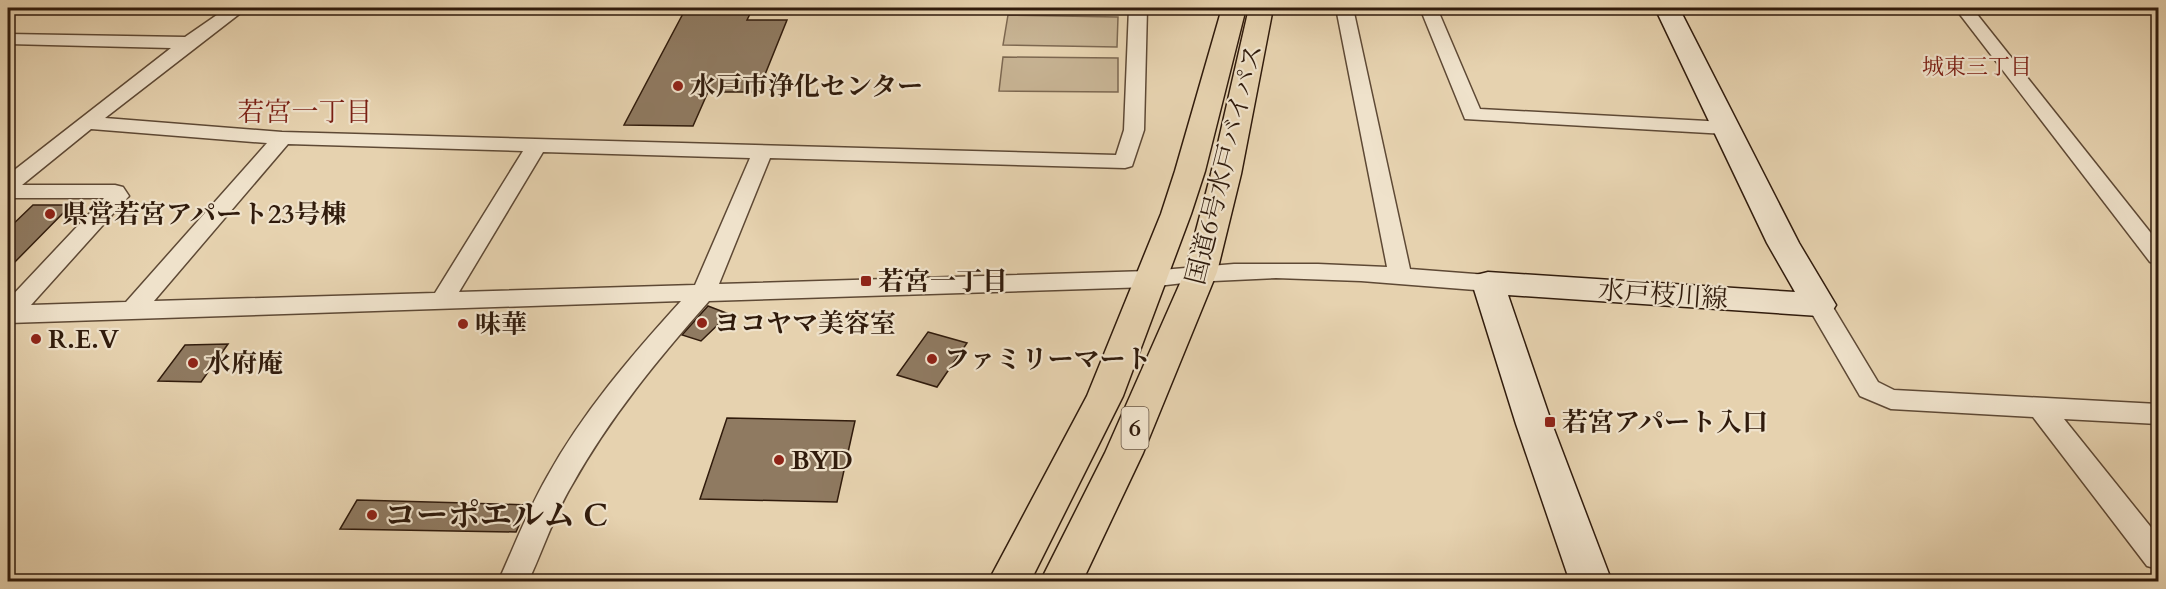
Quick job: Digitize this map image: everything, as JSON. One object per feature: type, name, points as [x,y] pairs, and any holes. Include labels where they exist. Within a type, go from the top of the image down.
[{"type":"highway","name":"国道6号水戸バイパス","points":[[1009,582],[1106,396],[1149,279],[1176,214],[1190,171],[1234,8]]},
{"type":"highway","name":"国道6号水戸バイパス","points":[[1061,582],[1124,453],[1201,272],[1226,174],[1261,8]]},
{"type":"main road","points":[[1667,8],[1783,243],[1819,305]]},
{"type":"main road","points":[[1488,283],[1534,424],[1591,582]]},
{"type":"main road","name":"水戸枝川線","points":[[1488,283],[1819,305]]},
{"type":"street","points":[[8,10],[12,8]]},
{"type":"street","points":[[8,185],[189,43],[238,8]]},
{"type":"street","points":[[87,123],[282,138],[1125,162],[1134,130],[1138,8]]},
{"type":"street","points":[[1345,8],[1400,275]]},
{"type":"street","points":[[1428,8],[1472,116],[1726,128]]},
{"type":"street","points":[[1962,8],[2158,256]]},
{"type":"street","points":[[8,39],[189,43]]},
{"type":"street","points":[[134,310],[282,138]]},
{"type":"street","points":[[513,582],[558,483],[601,414],[638,365],[704,291],[763,151]]},
{"type":"street","points":[[442,301],[533,152]]},
{"type":"street","points":[[8,191],[115,192],[118,196],[8,315]]},
{"type":"street","points":[[8,315],[704,291],[1149,279],[1201,272],[1289,269],[1400,275],[1488,283]]},
{"type":"street","points":[[1819,305],[1869,389],[1891,399],[2158,414]]},
{"type":"street","points":[[2041,408],[2158,557]]},
{"type":"shaded area","points":[[1008,15],[1118,17],[1117,47],[1003,45]]},
{"type":"shaded area","points":[[1003,57],[1118,58],[1118,92],[999,91]]},
{"type":"building","points":[[686,8],[753,8],[747,20],[787,20],[758,92],[708,92],[693,126],[624,125]]},
{"type":"building","points":[[33,205],[71,205],[8,269],[8,229]]},
{"type":"building","name":"ヨコヤマ美容室","points":[[708,306],[729,314],[701,341],[682,335]]},
{"type":"building","name":"ファミリーマート","points":[[928,332],[967,343],[937,387],[897,375]]},
{"type":"building","name":"水府庵","points":[[228,344],[201,382],[158,381],[185,345]]},
{"type":"building","name":"BYD","points":[[727,418],[855,421],[837,502],[700,499]]},
{"type":"building","points":[[357,500],[528,505],[516,532],[340,529]]},
{"type":"place","name":"水戸市浄化センター","points":[[678,86]]},
{"type":"place","name":"県営若宮アパート23号棟","points":[[50,214]]},
{"type":"place","name":"若宮一丁目","points":[[866,281]]},
{"type":"place","name":"ヨコヤマ美容室","points":[[702,323]]},
{"type":"place","name":"味華","points":[[463,324]]},
{"type":"place","name":"R.E.V","points":[[36,339]]},
{"type":"place","name":"ファミリーマート","points":[[932,359]]},
{"type":"place","name":"水府庵","points":[[193,363]]},
{"type":"place","name":"若宮アパート入口","points":[[1550,422]]},
{"type":"place","name":"BYD","points":[[779,460]]},
{"type":"place","name":"コーポエルム C","points":[[372,515]]},
{"type":"district","name":"城東三丁目","points":[[1977,66]]},
{"type":"district","name":"若宮一丁目","points":[[305,112]]}]
